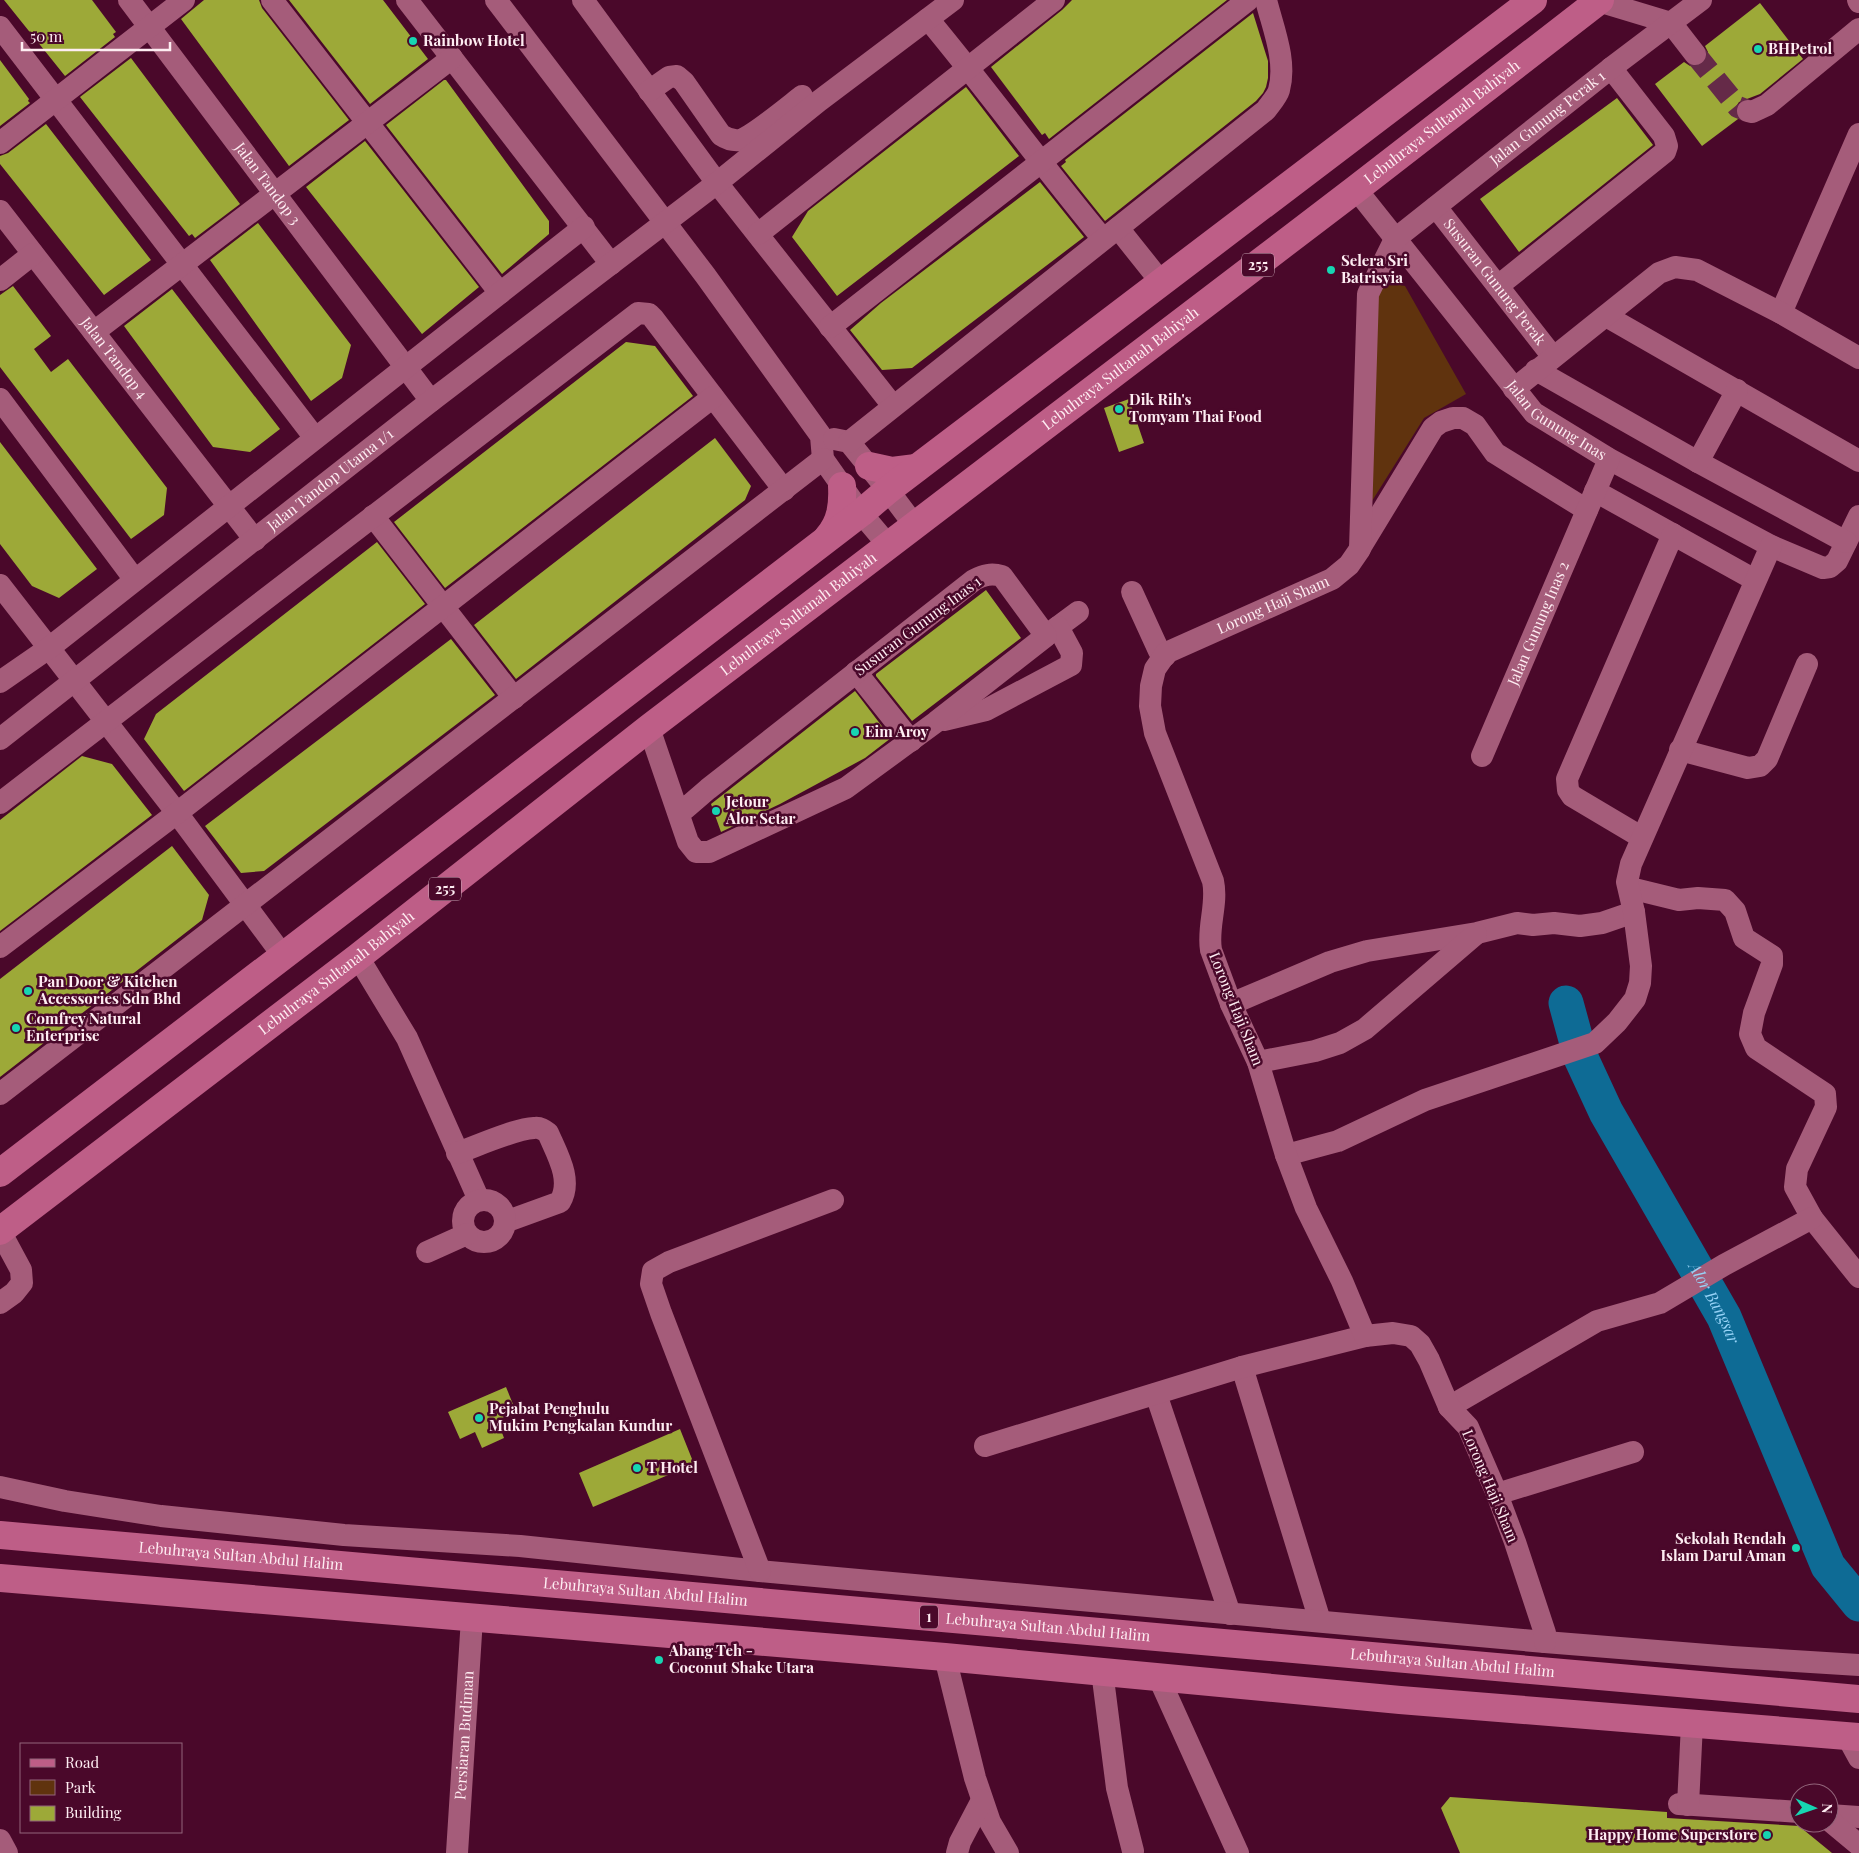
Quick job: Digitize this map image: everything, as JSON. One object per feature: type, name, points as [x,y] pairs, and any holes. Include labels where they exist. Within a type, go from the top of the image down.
[{"type":"main road","points":[[0,1173],[861,513],[916,468],[1533,0]]},
{"type":"main road","name":"Lebuhraya Sultanah Bahiyah","points":[[0,1231],[358,957],[649,728],[1356,190],[1599,1]]},
{"type":"main road","points":[[869,466],[892,471],[916,468]]},
{"type":"main road","points":[[823,542],[838,522],[843,498],[842,486]]},
{"type":"main road","name":"Lebuhraya Sultan Abdul Halim","points":[[0,1534],[1859,1699]]},
{"type":"main road","points":[[0,1578],[1158,1676],[1400,1700],[1692,1724],[1855,1744]]},
{"type":"street","name":"Jalan Tandop 3","points":[[129,0],[431,401]]},
{"type":"street","points":[[0,143],[184,0]]},
{"type":"street","points":[[272,0],[500,293]]},
{"type":"street","points":[[407,0],[611,264]]},
{"type":"street","points":[[582,0],[717,183],[893,406]]},
{"type":"street","name":"Jalan Tandop Utama 1/1","points":[[0,739],[431,401],[664,224],[819,101],[952,0]]},
{"type":"street","points":[[758,234],[1054,0]]},
{"type":"street","points":[[830,327],[1248,0]]},
{"type":"street","points":[[849,442],[1266,110],[1278,92],[1282,75],[1280,57],[1266,0]]},
{"type":"street","name":"Jalan Gunung Perak 1","points":[[1395,239],[1611,68],[1701,0]]},
{"type":"street","points":[[1599,1],[1671,23],[1695,54]]},
{"type":"street","points":[[502,2],[664,224],[705,275],[821,436],[823,459],[861,513],[888,545]]},
{"type":"street","points":[[928,19],[1040,162],[1110,234],[1161,282]]},
{"type":"street","points":[[0,28],[315,438]]},
{"type":"street","points":[[1748,110],[1752,112],[1767,105],[1859,29]]},
{"type":"street","points":[[94,332],[452,58]]},
{"type":"street","points":[[1498,286],[1665,152],[1667,146],[1664,136],[1611,68]]},
{"type":"street","points":[[649,91],[669,77],[678,76],[721,135],[727,140],[746,137],[806,93],[811,93],[819,101]]},
{"type":"street","points":[[1782,313],[1857,144]]},
{"type":"street","name":"Jalan Gunung Inas","points":[[1356,190],[1534,413],[1609,459],[1771,546],[1823,568],[1830,567],[1837,561],[1846,542]]},
{"type":"street","name":"Susuran Gunung Perak","points":[[1436,207],[1498,286],[1544,364]]},
{"type":"street","name":"Jalan Tandop 4","points":[[0,211],[255,540]]},
{"type":"street","points":[[0,682],[49,648],[584,227]]},
{"type":"street","points":[[1360,549],[1368,294],[1395,239]]},
{"type":"street","points":[[0,280],[34,254]]},
{"type":"street","points":[[1514,389],[1659,273],[1675,267],[1697,270],[1782,313],[1859,358]]},
{"type":"street","points":[[0,803],[638,313],[649,314],[653,318],[784,490]]},
{"type":"street","points":[[1606,316],[1859,461]]},
{"type":"street","points":[[1544,364],[1698,462],[1846,542],[1859,516]]},
{"type":"street","points":[[1698,462],[1737,390]]},
{"type":"street","points":[[0,947],[713,397]]},
{"type":"street","points":[[0,398],[135,580]]},
{"type":"street","name":"Lorong Haji Sham","points":[[1545,1642],[1546,1633],[1515,1542],[1468,1427],[1450,1408],[1429,1360],[1420,1344],[1411,1336],[1393,1334],[1365,1336],[1342,1281],[1306,1208],[1286,1155],[1258,1062],[1231,1004],[1210,941],[1216,892],[1214,881],[1155,733],[1150,706],[1151,686],[1155,668],[1166,653],[1332,578],[1349,565],[1433,428],[1441,422],[1453,418],[1462,418],[1475,425],[1495,454],[1591,501]]},
{"type":"street","points":[[821,436],[849,442],[916,526]]},
{"type":"street","points":[[0,1094],[823,459]]},
{"type":"street","name":"Jalan Gunung Inas 2","points":[[1482,756],[1609,459]]},
{"type":"street","points":[[1591,501],[1673,534],[1754,580]]},
{"type":"street","points":[[372,516],[514,698]]},
{"type":"street","points":[[1641,837],[1572,796],[1568,790],[1568,779],[1673,534]]},
{"type":"street","points":[[1286,1155],[1338,1141],[1425,1100],[1595,1043],[1617,1022],[1635,999],[1640,983],[1641,966],[1630,888],[1627,882],[1631,864],[1641,837],[1754,580],[1771,546]]},
{"type":"street","name":"Susuran Gunung Inas 1","points":[[679,814],[708,788],[974,580],[985,575],[1002,576],[1052,631]]},
{"type":"street","points":[[0,585],[246,904],[284,957]]},
{"type":"street","points":[[1132,592],[1159,651],[1165,656]]},
{"type":"street","points":[[649,728],[692,848],[696,852],[709,852],[846,788],[936,722],[1078,612]]},
{"type":"street","points":[[936,722],[986,710],[1071,665],[1072,653],[1052,631]]},
{"type":"street","points":[[1680,750],[1748,768],[1760,766],[1766,759],[1807,664]]},
{"type":"street","points":[[856,672],[911,740]]},
{"type":"street","points":[[1630,888],[1679,900],[1698,898],[1725,900],[1734,911],[1744,938],[1772,956],[1772,964],[1754,1012],[1750,1034],[1756,1048],[1824,1094],[1826,1107],[1797,1169],[1795,1187],[1812,1218],[1859,1277]]},
{"type":"street","points":[[1231,1004],[1330,962],[1367,951],[1477,933],[1517,923],[1533,925],[1554,923],[1580,926],[1602,923],[1634,912]]},
{"type":"street","points":[[1258,1062],[1315,1051],[1340,1043],[1365,1029],[1477,933]]},
{"type":"street","points":[[358,957],[407,1038],[479,1200]]},
{"type":"street","points":[[458,1153],[522,1130],[535,1128],[543,1129],[548,1133],[564,1172],[566,1185],[564,1195],[560,1202],[505,1222]]},
{"type":"street","points":[[479,1200],[488,1200],[500,1208],[505,1222],[503,1229],[494,1240],[480,1241],[473,1239],[467,1234],[463,1220],[464,1213],[468,1207],[479,1200]]},
{"type":"street","points":[[760,1571],[661,1313],[651,1284],[653,1272],[669,1262],[833,1200]]},
{"type":"street","points":[[1450,1408],[1597,1321],[1660,1303],[1724,1264],[1812,1218]]},
{"type":"street","points":[[0,1231],[21,1270],[22,1283],[14,1293],[0,1303]]},
{"type":"street","points":[[427,1252],[467,1234]]},
{"type":"street","points":[[985,1446],[1242,1367],[1365,1336]]},
{"type":"street","points":[[1242,1367],[1320,1621]]},
{"type":"street","points":[[1156,1394],[1230,1614]]},
{"type":"street","points":[[1497,1494],[1633,1452]]},
{"type":"street","points":[[0,1487],[65,1501],[161,1516],[344,1535],[520,1546],[760,1571],[1230,1614],[1545,1642],[1858,1665]]},
{"type":"street","name":"Persiaran Budiman","points":[[457,1853],[472,1618]]},
{"type":"street","points":[[945,1657],[982,1800],[990,1822],[1008,1853]]},
{"type":"street","points":[[1102,1671],[1117,1788],[1133,1851]]},
{"type":"street","points":[[1158,1676],[1238,1853]]},
{"type":"street","points":[[1692,1724],[1683,1804],[1789,1811]]},
{"type":"street","points":[[956,1853],[982,1800]]},
{"type":"street","points":[[1839,1815],[1859,1817]]},
{"type":"street","points":[[1839,1828],[1859,1845]]},
{"type":"street","points":[[0,1840],[7,1853]]},
{"type":"green space","points":[[1388,282],[1405,286],[1466,394],[1424,418],[1372,501],[1373,296]]},
{"type":"building","points":[[4,0],[92,0],[116,32],[113,34],[115,37],[65,76]]},
{"type":"building","points":[[204,0],[259,0],[262,8],[349,120],[289,166],[181,19]]},
{"type":"building","points":[[289,0],[383,0],[428,59],[370,104]]},
{"type":"building","points":[[1072,0],[1227,0],[1049,139],[1045,133],[1042,135],[991,67]]},
{"type":"building","points":[[1760,3],[1803,59],[1760,94],[1739,102],[1735,108],[1738,119],[1702,146],[1655,84],[1684,62],[1696,67],[1703,65],[1708,52],[1705,46]]},
{"type":"building","points":[[1253,13],[1268,61],[1268,78],[1263,93],[1256,101],[1105,221],[1061,166],[1066,162],[1065,160]]},
{"type":"building","points":[[131,58],[240,204],[195,238],[192,234],[189,236],[80,97]]},
{"type":"building","points":[[0,60],[30,103],[0,126]]},
{"type":"building","points":[[446,80],[549,221],[549,234],[502,274],[386,125]]},
{"type":"building","points":[[966,87],[1019,156],[837,296],[792,237],[808,211]]},
{"type":"building","points":[[1617,98],[1653,145],[1519,252],[1480,199]]},
{"type":"building","points":[[46,124],[151,260],[104,295],[0,164],[0,156],[8,153]]},
{"type":"building","points":[[365,141],[479,287],[422,334],[306,187]]},
{"type":"building","points":[[1040,182],[1084,237],[912,368],[882,370],[850,330],[881,303]]},
{"type":"building","points":[[258,223],[351,345],[342,378],[311,401],[210,260]]},
{"type":"building","points":[[13,286],[51,336],[34,349],[51,372],[68,359],[167,488],[164,515],[131,539],[0,367],[0,295]]},
{"type":"building","points":[[172,289],[280,429],[250,452],[213,447],[124,326]]},
{"type":"building","points":[[626,342],[655,346],[693,396],[445,588],[394,522]]},
{"type":"building","points":[[1129,399],[1144,443],[1119,452],[1104,408]]},
{"type":"building","points":[[715,438],[751,486],[745,500],[516,679],[474,625]]},
{"type":"building","points":[[0,442],[97,569],[59,598],[32,586],[0,544]]},
{"type":"building","points":[[377,542],[425,604],[184,791],[144,739],[156,714]]},
{"type":"building","points":[[986,590],[1021,638],[912,721],[876,674]]},
{"type":"building","points":[[451,639],[495,695],[264,871],[241,873],[205,826]]},
{"type":"building","points":[[855,691],[891,738],[865,758],[780,804],[721,832],[711,804]]},
{"type":"building","points":[[82,756],[112,764],[152,815],[0,931],[0,820]]},
{"type":"building","points":[[172,846],[209,895],[202,920],[0,1077],[0,979]]},
{"type":"building","name":"Pejabat Penghulu Mukim Pengkalan Kundur","points":[[506,1387],[517,1414],[498,1422],[504,1438],[482,1448],[475,1432],[460,1439],[448,1412]]},
{"type":"building","name":"T Hotel","points":[[680,1429],[694,1464],[593,1507],[579,1473]]},
{"type":"building","points":[[1450,1797],[1667,1812],[1667,1818],[1789,1825],[1789,1833],[1808,1833],[1832,1853],[1460,1853],[1441,1808]]},
{"type":"waterway","name":"Alor Bangsar","points":[[1566,1003],[1581,1058],[1606,1112],[1724,1317],[1828,1566],[1859,1604]]},
{"type":"tunnel","points":[[1695,54],[1738,107],[1748,111]]},
{"type":"place","name":"Rainbow Hotel","points":[[413,41]]},
{"type":"place","name":"BHPetrol","points":[[1758,49]]},
{"type":"place","name":"Selera Sri Batrisyia","points":[[1331,270]]},
{"type":"place","name":"Dik Rih's Tomyam Thai Food","points":[[1119,409]]},
{"type":"place","name":"Eim Aroy","points":[[855,732]]},
{"type":"place","name":"Jetour Alor Setar","points":[[716,811]]},
{"type":"place","name":"Pan Door & Kitchen Accessories Sdn Bhd","points":[[28,991]]},
{"type":"place","name":"Comfrey Natural Enterprise","points":[[16,1028]]},
{"type":"place","name":"Pejabat Penghulu Mukim Pengkalan Kundur","points":[[479,1418]]},
{"type":"place","name":"T Hotel","points":[[637,1468]]},
{"type":"place","name":"Sekolah Rendah Islam Darul Aman","points":[[1796,1548]]},
{"type":"place","name":"Abang Teh - Coconut Shake Utara","points":[[659,1660]]},
{"type":"place","name":"Happy Home Superstore","points":[[1767,1835]]}]
